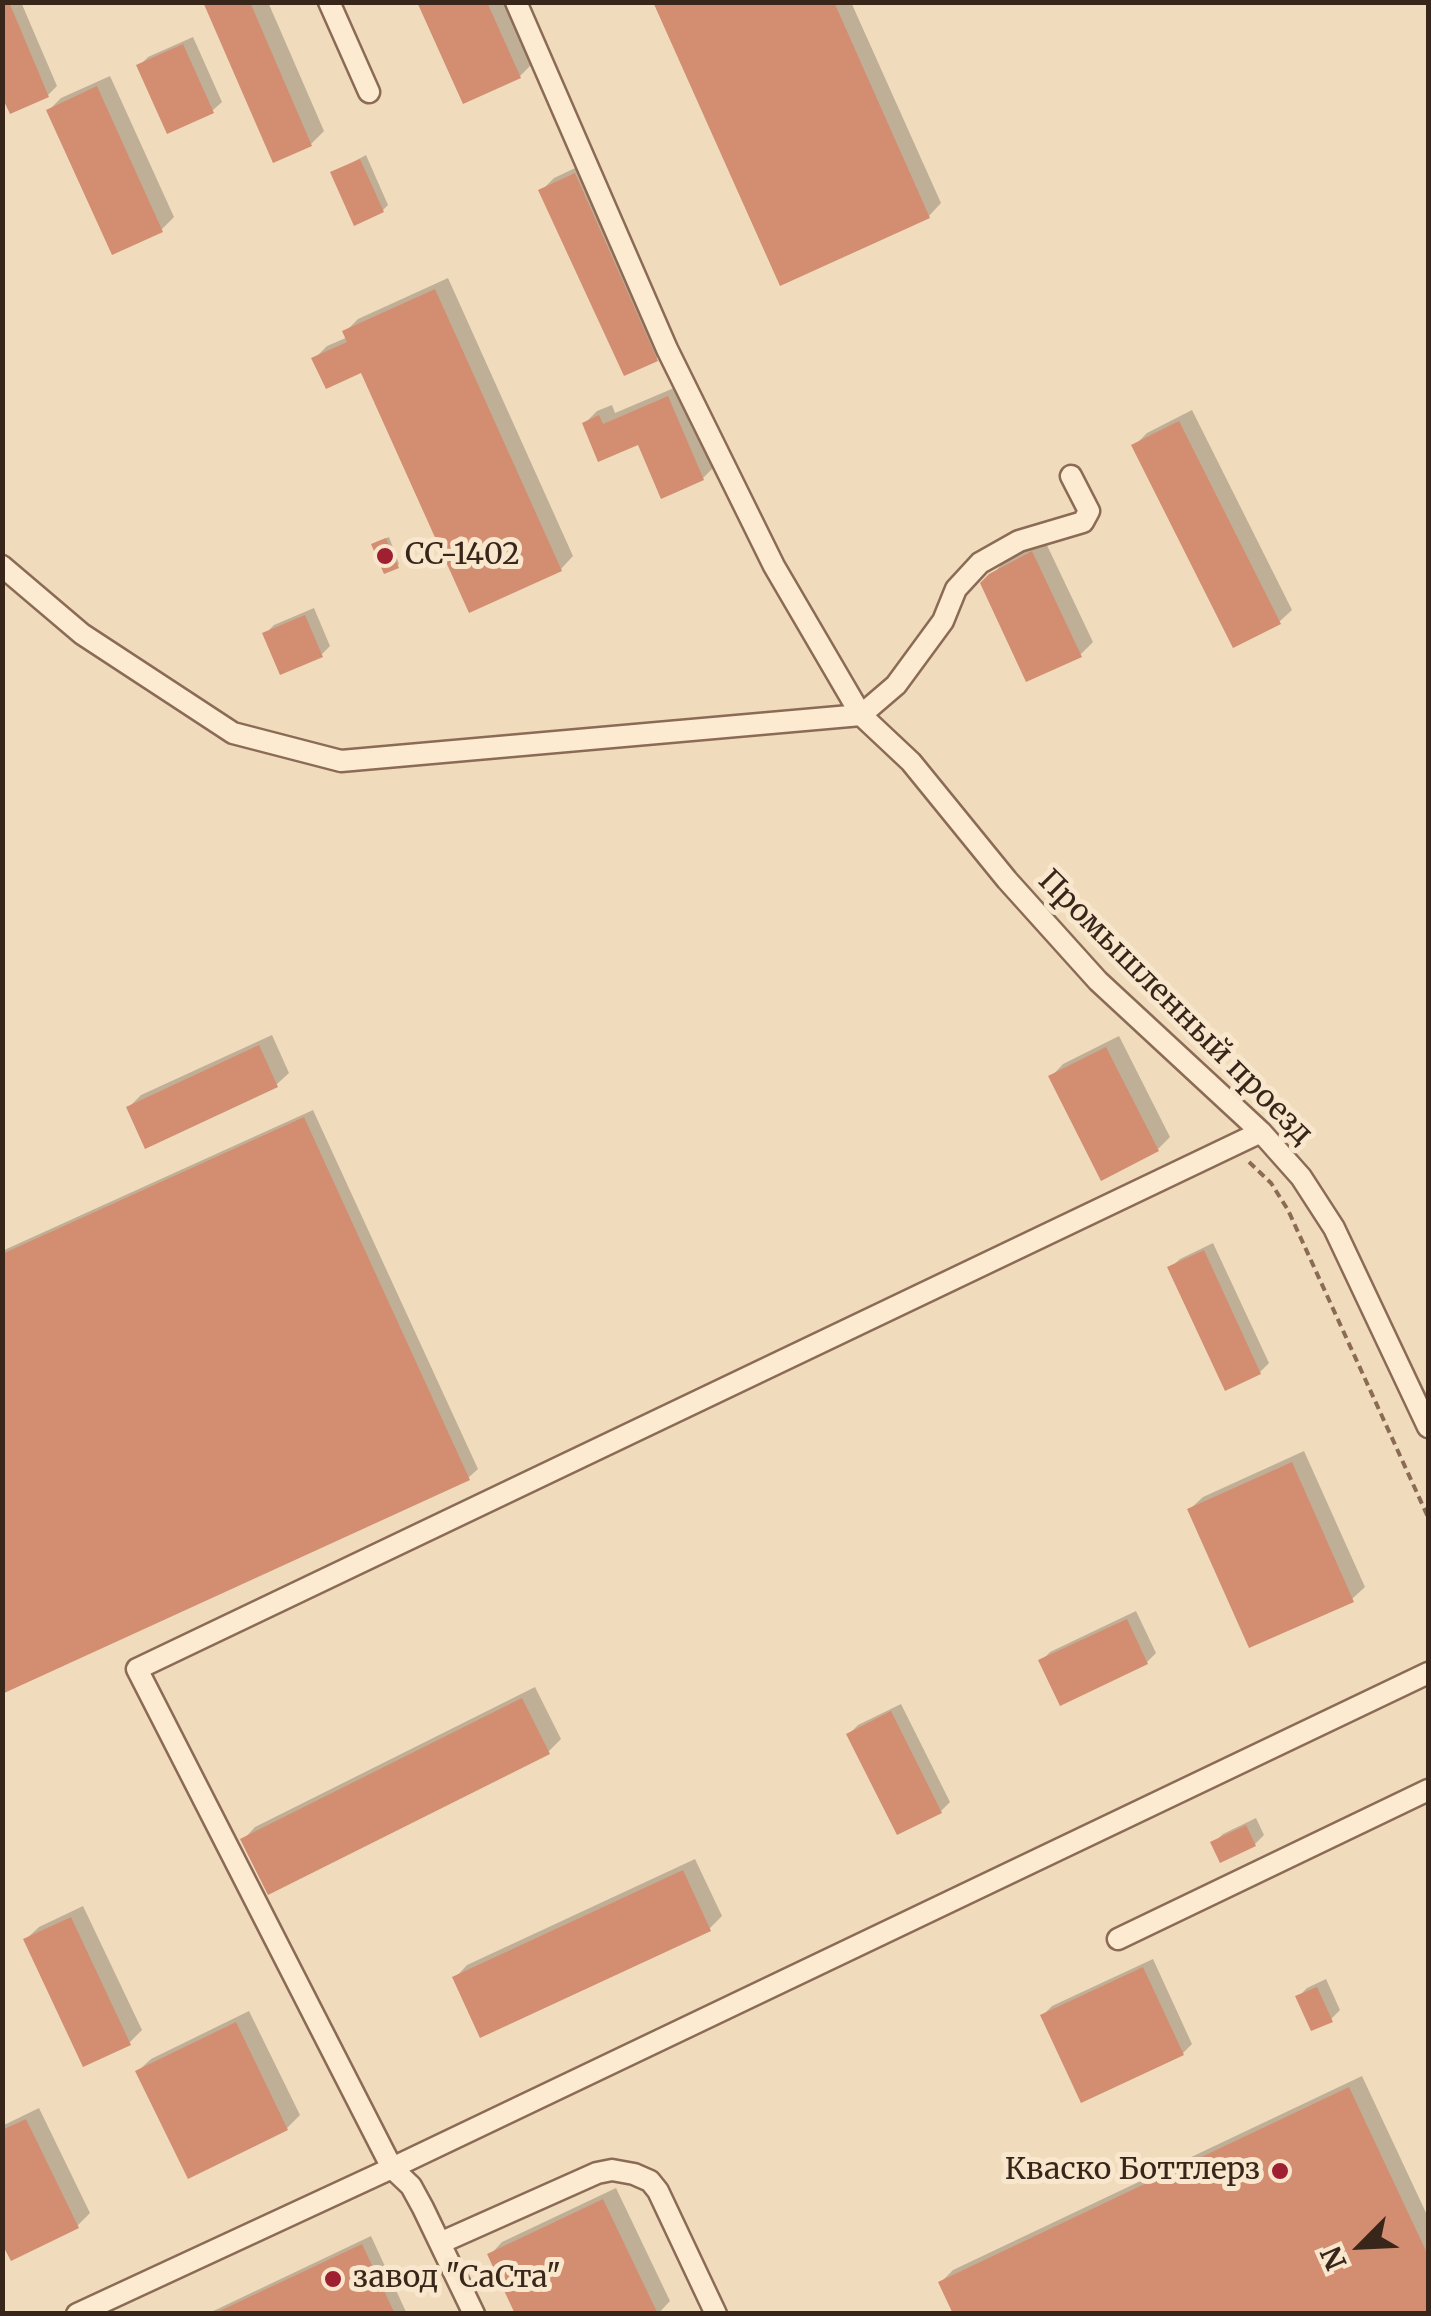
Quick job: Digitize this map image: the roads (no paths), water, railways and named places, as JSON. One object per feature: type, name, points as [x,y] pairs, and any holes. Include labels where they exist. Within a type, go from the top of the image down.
[{"type":"street","points":[[329,2],[369,92]]},
{"type":"street","name":"Промышленный проезд","points":[[516,2],[667,348],[774,566],[861,715],[911,762],[1006,880],[1098,982],[1261,1132],[1301,1177],[1334,1228],[1427,1422]]},
{"type":"street","points":[[2,566],[82,634],[233,733],[341,761],[861,715],[896,684],[943,621],[956,589],[980,562],[1019,542],[1083,522],[1089,511],[1071,476]]},
{"type":"street","points":[[474,2314],[411,2186],[392,2168],[136,1669],[1261,1132]]},
{"type":"street","points":[[77,2314],[1428,1674]]},
{"type":"street","points":[[1118,1940],[1428,1790]]},
{"type":"street","points":[[440,2243],[597,2173],[612,2170],[634,2174],[650,2181],[658,2191],[716,2314]]},
{"type":"place","name":"СС-1402","points":[[385,556]]},
{"type":"place","name":"Кваско Боттлерз","points":[[1280,2171]]},
{"type":"place","name":"завод \"СаСта\"","points":[[333,2279]]}]
